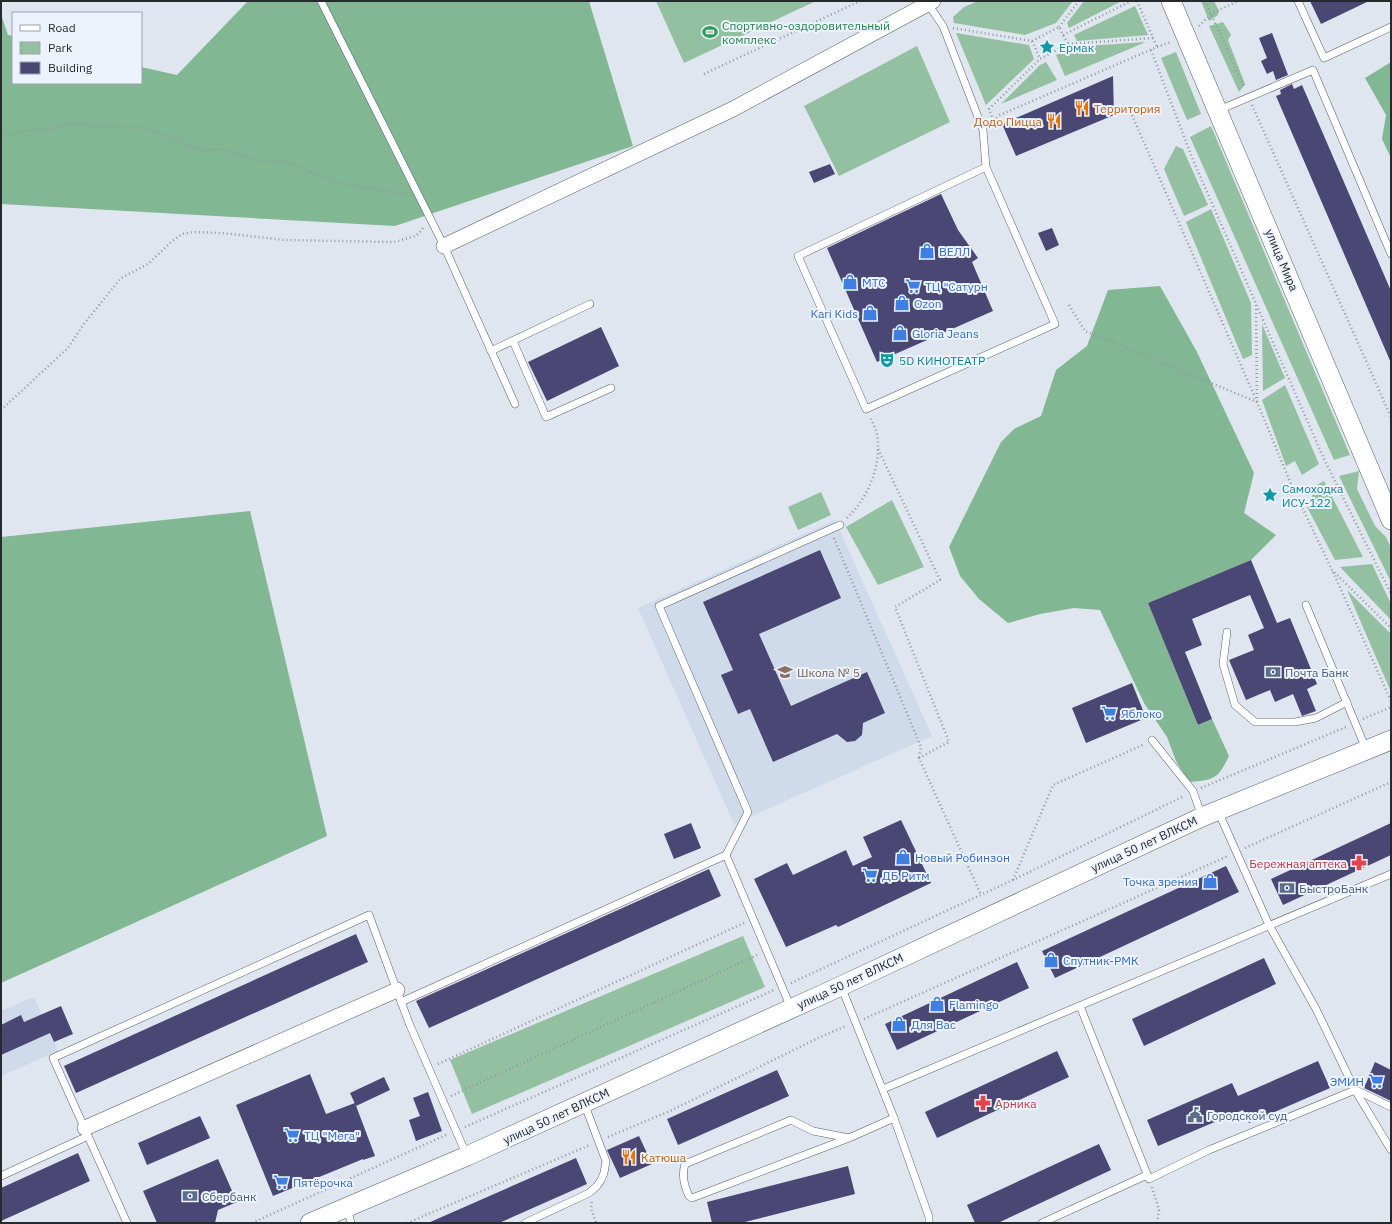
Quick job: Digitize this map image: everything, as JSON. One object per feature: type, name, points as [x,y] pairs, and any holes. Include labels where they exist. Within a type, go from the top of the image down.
[{"type":"street","name":"улица Мира","points":[[1171,1],[1219,111],[1391,520]]},
{"type":"street","points":[[444,246],[733,109],[930,2]]},
{"type":"street","name":"улица 50 лет ВЛКСМ","points":[[310,1223],[349,1215],[467,1156],[841,986],[1210,814],[1391,740]]},
{"type":"street","points":[[87,1132],[399,996]]},
{"type":"lane","points":[[321,1],[444,246],[515,404]]},
{"type":"lane","points":[[1298,1],[1324,58],[1391,27]]},
{"type":"lane","points":[[930,2],[943,26],[983,130],[986,167],[1055,324],[866,409],[798,256],[986,167]]},
{"type":"lane","points":[[1219,111],[1313,70],[1391,254]]},
{"type":"lane","points":[[491,351],[590,304]]},
{"type":"lane","points":[[513,341],[546,417],[611,388]]},
{"type":"lane","points":[[399,996],[726,856],[748,812],[659,606],[840,524]]},
{"type":"lane","points":[[1306,605],[1366,750]]},
{"type":"lane","points":[[1228,632],[1223,664],[1235,705],[1255,722],[1296,722],[1316,718],[1347,702]]},
{"type":"lane","points":[[1152,740],[1210,814],[1316,1009],[1356,1090],[1391,1150]]},
{"type":"lane","points":[[726,856],[783,986],[791,1008]]},
{"type":"lane","points":[[883,1089],[1269,924],[1391,874]]},
{"type":"lane","points":[[127,1223],[53,1058],[369,915],[399,996],[467,1156]]},
{"type":"lane","points":[[841,986],[857,1022],[894,1118],[929,1217],[929,1223]]},
{"type":"lane","points":[[1080,1006],[1148,1177]]},
{"type":"lane","points":[[1042,1223],[1209,1150],[1356,1090],[1391,1107]]},
{"type":"lane","points":[[526,1223],[589,1193],[597,1186],[604,1173],[606,1161],[584,1103]]},
{"type":"lane","points":[[848,1138],[813,1131],[791,1120],[685,1164],[683,1174],[686,1191],[692,1198],[848,1138],[894,1118]]},
{"type":"lane","points":[[1,1176],[87,1132]]},
{"type":"path","points":[[704,74],[860,1]]},
{"type":"path","points":[[943,26],[1032,41],[1059,27],[1079,1]]},
{"type":"path","points":[[1063,35],[1131,1]]},
{"type":"path","points":[[1138,1],[1157,47]]},
{"type":"path","points":[[1205,1],[1391,418]]},
{"type":"path","points":[[1211,14],[1238,1]]},
{"type":"path","points":[[1059,27],[1068,44]]},
{"type":"path","points":[[983,130],[1000,115],[1157,47],[1187,37]]},
{"type":"path","points":[[993,120],[989,110],[1040,59],[1068,44],[1153,38]]},
{"type":"path","points":[[1032,41],[1040,59]]},
{"type":"path","points":[[1151,50],[1193,160],[1324,459],[1391,594]]},
{"type":"path","points":[[1132,115],[1257,402],[1291,484],[1332,570],[1391,701]]},
{"type":"path","points":[[1,137],[30,130],[44,130],[74,123],[91,126],[147,128],[189,146],[206,150],[222,149],[255,160],[284,162],[342,184],[418,196]]},
{"type":"path","points":[[1,410],[68,348],[83,325],[121,278],[133,270],[148,264],[159,252],[182,234],[193,232],[214,232],[285,240],[394,242],[416,236],[423,230],[430,218]]},
{"type":"path","points":[[1256,302],[1257,402]]},
{"type":"path","points":[[1069,305],[1085,331],[1257,402]]},
{"type":"path","points":[[840,524],[866,494],[874,472],[878,449],[877,433],[866,409]]},
{"type":"path","points":[[878,449],[940,580],[895,607],[949,742],[919,758]]},
{"type":"path","points":[[830,529],[921,747],[919,758],[981,895]]},
{"type":"path","points":[[1332,570],[1391,628]]},
{"type":"path","points":[[252,1223],[783,986],[1013,880],[1193,791],[1391,708]]},
{"type":"path","points":[[1013,880],[1053,785],[1152,740]]},
{"type":"path","points":[[1240,850],[1391,782]]},
{"type":"path","points":[[605,1138],[670,1111],[816,1039],[1233,854]]},
{"type":"path","points":[[429,1068],[753,919]]},
{"type":"path","points":[[443,1100],[767,950]]},
{"type":"path","points":[[407,1223],[590,1144]]},
{"type":"path","points":[[1148,1177],[1159,1210],[1157,1223]]},
{"type":"path","points":[[596,1223],[591,1208],[597,1186]]},
{"type":"shaded area","name":"Школа № 5","points":[[835,520],[932,736],[734,824],[638,608]]},
{"type":"shaded area","points":[[34,997],[58,1051],[1,1076],[1,1011]]},
{"type":"green space","points":[[248,1],[589,1],[633,146],[395,226],[1,204],[1,14],[8,35],[12,36],[12,84],[142,84],[142,67],[177,75]]},
{"type":"green space","name":"Спортивно-оздоровительный комплекс","points":[[656,1],[816,1],[684,63]]},
{"type":"green space","points":[[978,1],[1073,1],[1056,23],[1025,35],[954,23],[953,17],[964,7]]},
{"type":"green space","points":[[1084,1],[1122,1],[1069,28],[1067,23]]},
{"type":"green space","points":[[1201,1],[1214,1],[1219,11],[1218,15],[1209,21]]},
{"type":"green space","points":[[1135,6],[1148,35],[1077,41],[1074,35]]},
{"type":"green space","points":[[1223,22],[1231,35],[1228,40],[1245,84],[1239,92],[1209,26]]},
{"type":"green space","points":[[956,33],[1029,45],[1034,59],[986,105]]},
{"type":"green space","points":[[1146,42],[1065,76],[1056,55],[1072,47]]},
{"type":"green space","points":[[917,46],[950,122],[839,176],[804,106]]},
{"type":"green space","points":[[1176,52],[1201,114],[1187,120],[1161,58]]},
{"type":"green space","points":[[1046,62],[1057,80],[1001,104],[1040,65]]},
{"type":"green space","points":[[1391,62],[1391,158],[1382,139],[1386,115],[1365,78]]},
{"type":"green space","points":[[1211,126],[1350,455],[1334,460],[1190,137]]},
{"type":"green space","points":[[1176,146],[1183,149],[1208,205],[1184,216],[1164,169]]},
{"type":"green space","points":[[1211,209],[1251,303],[1252,355],[1243,359],[1186,222]]},
{"type":"green space","points":[[1160,286],[1197,352],[1254,473],[1244,513],[1276,535],[1251,560],[1148,603],[1198,725],[1212,719],[1229,756],[1222,769],[1214,777],[1189,782],[1176,761],[1167,737],[1144,703],[1100,610],[1074,608],[1040,614],[1008,623],[979,599],[960,576],[949,547],[1001,442],[1014,429],[1041,416],[1056,370],[1087,346],[1108,290]]},
{"type":"green space","points":[[1262,324],[1285,378],[1263,391]]},
{"type":"green space","points":[[1285,385],[1319,464],[1302,475],[1295,461],[1286,466],[1262,400]]},
{"type":"green space","points":[[1359,471],[1357,489],[1375,526],[1386,537],[1391,548],[1391,582],[1339,476]]},
{"type":"green space","points":[[1324,481],[1363,557],[1335,560],[1307,507],[1314,502],[1310,489]]},
{"type":"green space","points":[[821,492],[831,515],[798,530],[788,507]]},
{"type":"green space","points":[[892,500],[924,567],[878,585],[846,527]]},
{"type":"green space","points":[[250,511],[327,836],[1,983],[1,537]]},
{"type":"green space","points":[[1372,564],[1391,604],[1391,620],[1340,567]]},
{"type":"green space","points":[[1347,590],[1391,634],[1391,692]]},
{"type":"green space","points":[[743,936],[765,987],[472,1114],[450,1060]]},
{"type":"building","points":[[1310,1],[1369,1],[1321,24]]},
{"type":"building","points":[[1272,33],[1288,75],[1276,80],[1273,71],[1267,74],[1261,61],[1267,58],[1259,38]]},
{"type":"building","points":[[1113,76],[1114,115],[1016,156],[1002,124]]},
{"type":"building","points":[[1292,84],[1294,89],[1302,85],[1391,291],[1391,363],[1276,96],[1281,94],[1280,90]]},
{"type":"building","points":[[830,164],[835,174],[814,183],[809,172]]},
{"type":"building","name":"ТЦ \"Сатурн","points":[[941,194],[958,230],[978,258],[972,262],[993,311],[877,362],[827,248]]},
{"type":"building","points":[[1052,228],[1059,245],[1046,251],[1038,233]]},
{"type":"building","points":[[601,327],[619,366],[547,401],[528,362]]},
{"type":"building","points":[[820,550],[841,598],[759,634],[791,706],[867,672],[885,713],[863,723],[862,735],[855,741],[847,742],[837,734],[773,762],[750,709],[738,714],[721,675],[733,670],[703,602]]},
{"type":"building","points":[[1251,560],[1277,623],[1290,618],[1317,684],[1307,689],[1316,711],[1302,716],[1293,694],[1275,702],[1270,690],[1246,700],[1229,660],[1254,650],[1248,635],[1264,628],[1250,595],[1192,619],[1202,645],[1185,652],[1212,719],[1198,725],[1148,603]]},
{"type":"building","name":"Яблоко","points":[[1132,683],[1146,718],[1086,743],[1072,708]]},
{"type":"building","name":"ДБ Ритм","points":[[901,820],[931,883],[838,927],[836,925],[786,947],[754,879],[787,863],[793,875],[846,850],[853,866],[872,857],[863,837]]},
{"type":"building","points":[[691,823],[701,848],[674,859],[664,834]]},
{"type":"building","points":[[1391,823],[1391,855],[1283,905],[1271,879]]},
{"type":"building","points":[[1226,866],[1239,892],[1055,978],[1042,951]]},
{"type":"building","points":[[709,869],[721,896],[429,1028],[416,1001]]},
{"type":"building","points":[[356,934],[368,962],[76,1093],[64,1066]]},
{"type":"building","points":[[1264,958],[1276,984],[1144,1046],[1132,1019]]},
{"type":"building","points":[[1017,962],[1029,988],[897,1050],[885,1024]]},
{"type":"building","points":[[61,1006],[73,1034],[54,1042],[50,1033],[1,1055],[1,1025],[21,1015],[24,1022]]},
{"type":"building","points":[[1057,1051],[1069,1077],[937,1138],[925,1112]]},
{"type":"building","points":[[1318,1061],[1330,1088],[1249,1123],[1243,1110],[1158,1146],[1147,1120],[1232,1083],[1238,1096]]},
{"type":"building","points":[[1375,1062],[1391,1070],[1391,1101],[1364,1088]]},
{"type":"building","points":[[777,1070],[789,1096],[678,1145],[667,1119]]},
{"type":"building","name":"ТЦ \"Мега\"","points":[[310,1074],[326,1114],[355,1103],[375,1156],[363,1159],[273,1196],[236,1105]]},
{"type":"building","points":[[384,1077],[390,1090],[356,1106],[350,1093]]},
{"type":"building","points":[[428,1092],[442,1131],[416,1141],[409,1120],[420,1116],[413,1098]]},
{"type":"building","points":[[200,1116],[210,1138],[147,1165],[138,1143]]},
{"type":"building","name":"Катюша","points":[[639,1136],[652,1164],[620,1178],[607,1150]]},
{"type":"building","points":[[1099,1144],[1111,1170],[998,1223],[975,1223],[967,1205]]},
{"type":"building","points":[[78,1153],[90,1181],[1,1221],[1,1188]]},
{"type":"building","points":[[576,1158],[587,1184],[499,1223],[428,1223]]},
{"type":"building","name":"Сбербанк","points":[[218,1159],[237,1202],[218,1210],[215,1223],[157,1223],[143,1191]]},
{"type":"building","points":[[848,1166],[855,1194],[741,1223],[712,1223],[707,1202]]},
{"type":"place","name":"Спортивно-оздоровительный комплекс","points":[[710,32]]},
{"type":"place","name":"Ермак","points":[[1047,47]]},
{"type":"place","name":"Территория","points":[[1082,108]]},
{"type":"place","name":"Додо Пицца","points":[[1054,121]]},
{"type":"place","name":"ВЕЛЛ","points":[[927,251]]},
{"type":"place","name":"МТС","points":[[850,282]]},
{"type":"place","name":"ТЦ \"Сатурн","points":[[913,286]]},
{"type":"place","name":"Ozon","points":[[902,303]]},
{"type":"place","name":"Kari Kids","points":[[870,313]]},
{"type":"place","name":"Gloria Jeans","points":[[900,333]]},
{"type":"place","name":"5D КИНОТЕАТР","points":[[887,360]]},
{"type":"place","name":"Самоходка ИСУ-122","points":[[1270,495]]},
{"type":"place","name":"Школа № 5","points":[[785,672]]},
{"type":"place","name":"Почта Банк","points":[[1273,672]]},
{"type":"place","name":"Яблоко","points":[[1109,713]]},
{"type":"place","name":"Новый Робинзон","points":[[903,857]]},
{"type":"place","name":"Бережная аптека","points":[[1359,863]]},
{"type":"place","name":"ДБ Ритм","points":[[870,875]]},
{"type":"place","name":"Точка зрения","points":[[1210,881]]},
{"type":"place","name":"БыстроБанк","points":[[1287,888]]},
{"type":"place","name":"Спутник-РМК","points":[[1051,960]]},
{"type":"place","name":"Flamingo","points":[[937,1004]]},
{"type":"place","name":"Для Вас","points":[[899,1024]]},
{"type":"place","name":"ЭМИН","points":[[1376,1081]]},
{"type":"place","name":"Арника","points":[[983,1103]]},
{"type":"place","name":"Городской суд","points":[[1195,1115]]},
{"type":"place","name":"ТЦ \"Мега\"","points":[[292,1135]]},
{"type":"place","name":"Катюша","points":[[629,1157]]},
{"type":"place","name":"Пятёрочка","points":[[281,1182]]},
{"type":"place","name":"Сбербанк","points":[[190,1196]]}]
